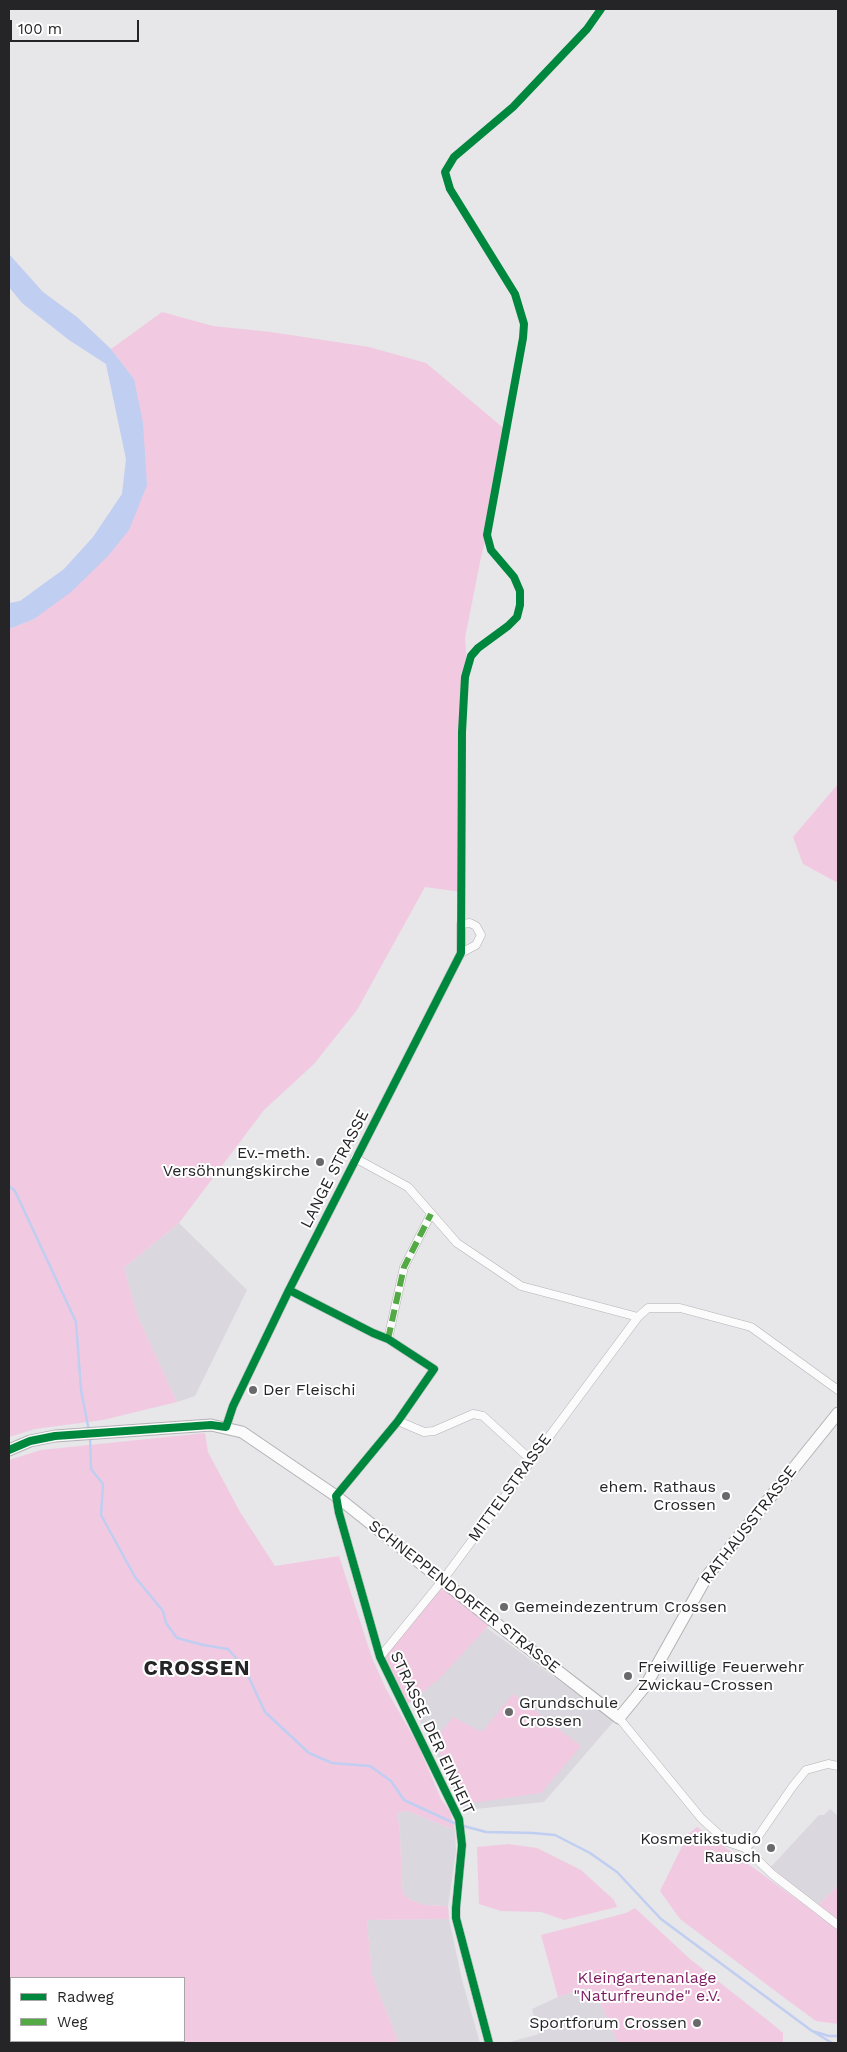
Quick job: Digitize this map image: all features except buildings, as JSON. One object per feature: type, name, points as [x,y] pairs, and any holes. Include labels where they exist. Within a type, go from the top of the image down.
[{"type":"street","name":"LANGE STRASSE","points":[[226,1427],[233,1406],[289,1290],[461,953]]},
{"type":"street","points":[[355,1158],[408,1187],[458,1244],[522,1286],[638,1317],[648,1308],[680,1308],[751,1327],[838,1390]]},
{"type":"street","points":[[388,1339],[404,1267],[431,1214]]},
{"type":"street","points":[[289,1290],[388,1339],[434,1369],[398,1420],[336,1496]]},
{"type":"street","name":"MITTELSTRASSE","points":[[380,1657],[442,1581],[530,1459],[638,1317]]},
{"type":"street","name":"RATHAUSSTRASSE","points":[[619,1718],[646,1685],[707,1576],[838,1413]]},
{"type":"street","points":[[398,1420],[424,1432],[434,1430],[473,1414],[483,1416],[530,1459]]},
{"type":"street","name":"SCHNEPPENDORFER STRASSE","points":[[9,1450],[30,1441],[56,1436],[211,1425],[242,1432],[256,1440],[336,1496],[619,1718],[701,1818],[727,1842],[745,1848],[772,1874],[838,1925]]},
{"type":"street","name":"STRASSE DER EINHEIT","points":[[336,1496],[380,1657],[459,1819],[462,1845],[456,1918],[489,2043]]},
{"type":"street","points":[[745,1848],[757,1838],[806,1770],[828,1764],[838,1766]]},
{"type":"shaded area","points":[[179,1223],[247,1290],[195,1396],[177,1402],[138,1317],[124,1268]]},
{"type":"shaded area","name":"Grundschule Crossen","points":[[487,1628],[614,1721],[544,1802],[465,1810],[411,1703],[436,1680],[460,1652]]},
{"type":"shaded area","points":[[830,1809],[838,1816],[838,1885],[817,1907],[769,1869],[819,1815],[824,1815]]},
{"type":"shaded area","points":[[407,1811],[455,1830],[456,1851],[448,1906],[424,1905],[411,1900],[403,1893],[397,1813]]},
{"type":"shaded area","points":[[449,1919],[462,1980],[480,2043],[399,2043],[372,1975],[367,1920]]},
{"type":"shaded area","points":[[586,1988],[600,2002],[618,2043],[506,2043],[539,2034],[532,2009],[558,1997]]},
{"type":"green space","points":[[162,312],[213,326],[271,332],[369,347],[426,363],[507,431],[492,514],[481,557],[465,638],[467,665],[462,732],[461,892],[425,887],[357,1010],[314,1064],[264,1110],[179,1223],[124,1268],[138,1317],[177,1402],[103,1420],[35,1429],[9,1437],[9,629],[34,619],[129,530],[134,379],[111,349]]},
{"type":"green space","points":[[838,784],[838,883],[803,864],[793,837]]},
{"type":"green space","points":[[205,1433],[208,1452],[240,1512],[275,1566],[339,1556],[372,1658],[386,1689],[418,1745],[441,1799],[450,1811],[455,1830],[407,1811],[397,1813],[403,1893],[411,1900],[424,1905],[448,1906],[449,1919],[367,1920],[372,1975],[399,2043],[82,2043],[80,2042],[185,2042],[185,1977],[10,1977],[9,1979],[9,1460],[41,1450]]},
{"type":"green space","points":[[442,1581],[493,1621],[439,1679],[404,1707],[380,1657]]},
{"type":"green space","points":[[513,1694],[581,1746],[541,1793],[466,1804],[434,1741],[453,1717],[482,1732]]},
{"type":"green space","points":[[697,1827],[838,1929],[838,2024],[816,2021],[680,1919],[660,1891],[688,1834]]},
{"type":"green space","points":[[508,1844],[537,1848],[581,1870],[614,1900],[617,1907],[564,1920],[541,1912],[501,1911],[479,1904],[477,1847]]},
{"type":"green space","points":[[838,1885],[838,1923],[817,1907]]},
{"type":"green space","name":"Kleingartenanlage \"Naturfreunde\" e.V.","points":[[635,1908],[690,1959],[783,2033],[783,2043],[724,2043],[723,2041],[723,2043],[618,2043],[600,2002],[586,1988],[558,1997],[541,1935],[626,1913]]},
{"type":"water","points":[[9,254],[43,292],[77,317],[111,349],[134,379],[143,423],[147,485],[129,530],[108,556],[71,592],[34,619],[9,629],[9,603],[20,601],[64,569],[93,537],[122,494],[126,459],[106,364],[69,340],[22,303],[9,287]]},
{"type":"waterway","points":[[9,1186],[15,1191],[76,1322],[81,1390],[89,1431]]},
{"type":"waterway","points":[[90,1436],[91,1469],[103,1484],[101,1515],[135,1577],[163,1611],[166,1623],[177,1638],[228,1649],[244,1667],[265,1712],[309,1753],[332,1763],[370,1766],[391,1781],[404,1800],[456,1824],[486,1832],[555,1835],[590,1853],[617,1872],[661,1919],[812,2031],[829,2036],[838,2036]]},
{"type":"waterway","points":[[814,2032],[832,2043]]},
{"type":"marked path","points":[[388,1339],[404,1267],[431,1214]]},
{"type":"cycle path","points":[[9,1450],[30,1441],[55,1436],[211,1425],[226,1427],[233,1406],[289,1290],[461,953],[462,732],[465,677],[471,656],[478,648],[517,617],[520,605],[520,591],[514,577],[491,550],[487,535],[524,324],[515,294],[450,189],[445,172],[454,157],[513,107],[587,29],[601,9]]},
{"type":"cycle path","points":[[289,1290],[388,1339],[434,1369],[398,1421],[336,1496],[339,1513],[380,1657],[459,1819],[462,1845],[456,1918],[489,2043]]},
{"type":"place","name":"Ev.-meth. Versöhnungskirche","points":[[320,1162]]},
{"type":"place","name":"Der Fleischi","points":[[253,1390]]},
{"type":"place","name":"ehem. Rathaus Crossen","points":[[726,1496]]},
{"type":"place","name":"Gemeindezentrum Crossen","points":[[504,1607]]},
{"type":"place","name":"Freiwillige Feuerwehr Zwickau-Crossen","points":[[628,1676]]},
{"type":"place","name":"Grundschule Crossen","points":[[509,1712]]},
{"type":"place","name":"Kosmetikstudio Rausch","points":[[771,1848]]},
{"type":"place","name":"Sportforum Crossen","points":[[697,2023]]},
{"type":"district","name":"CROSSEN","points":[[197,1669]]}]
